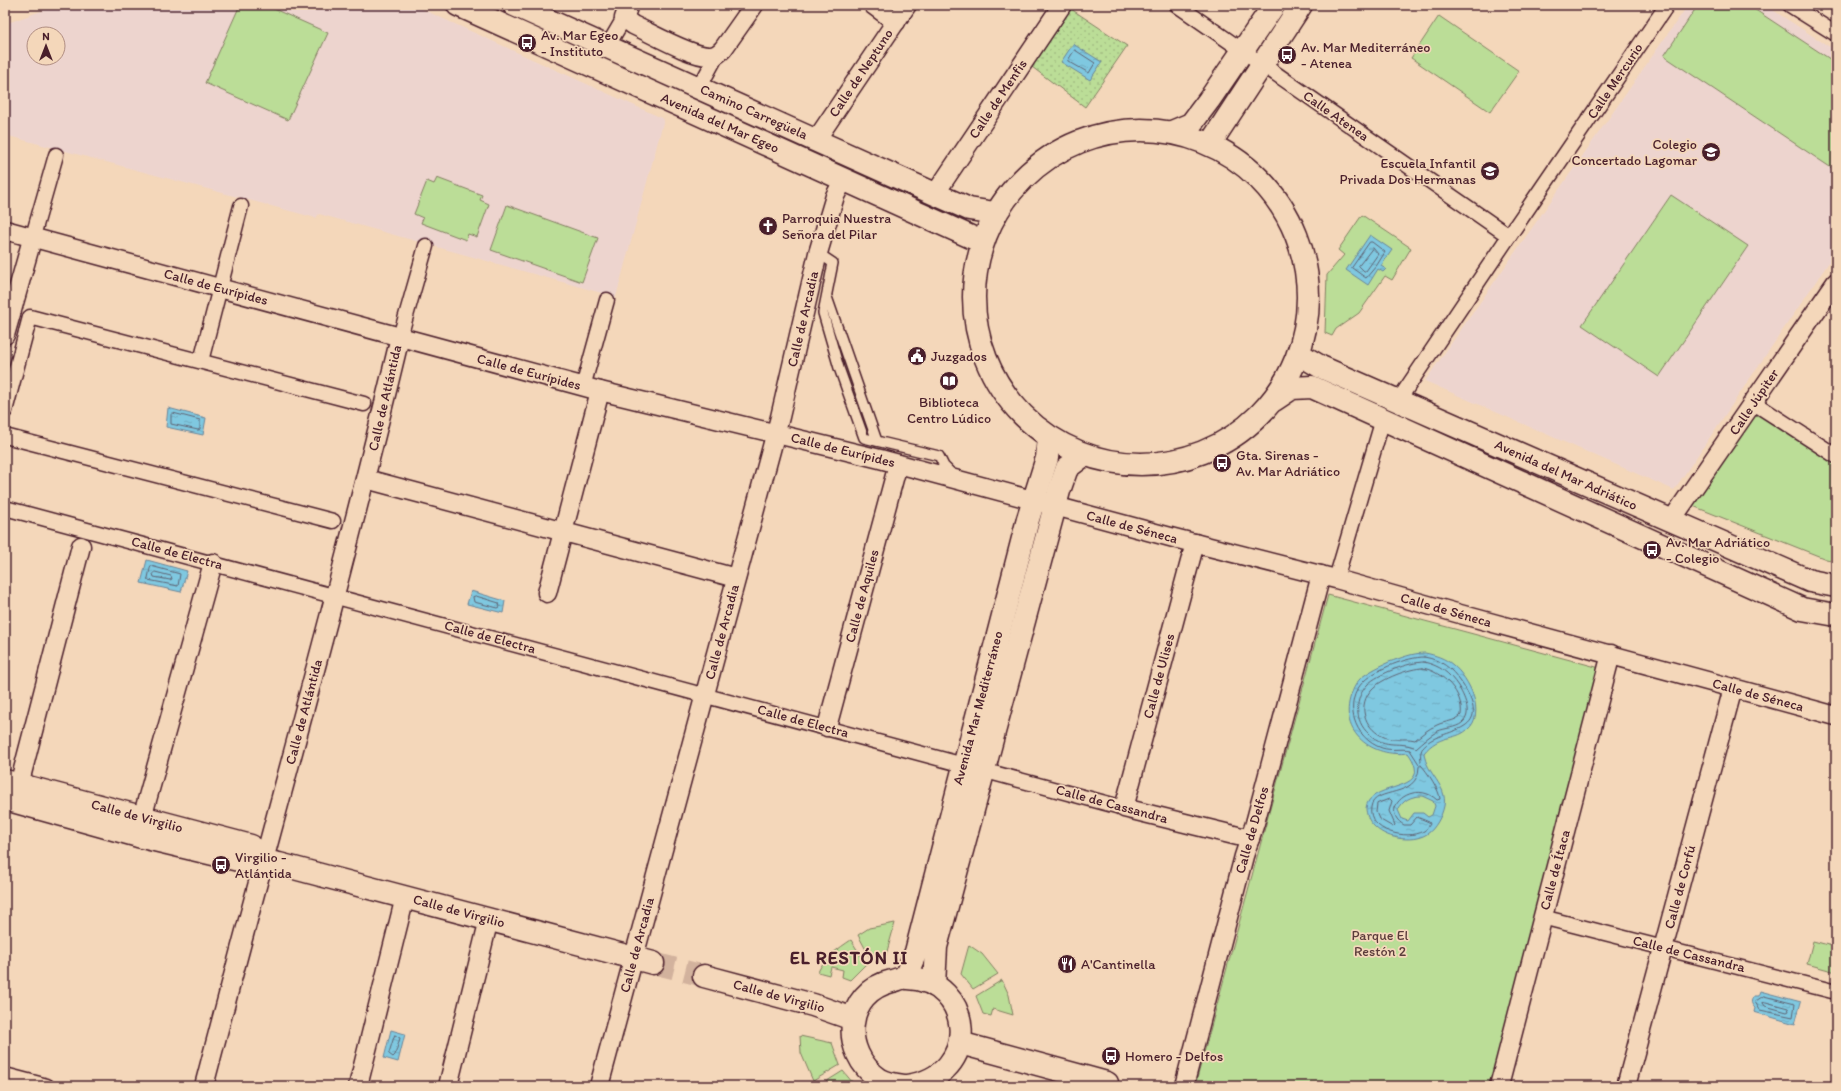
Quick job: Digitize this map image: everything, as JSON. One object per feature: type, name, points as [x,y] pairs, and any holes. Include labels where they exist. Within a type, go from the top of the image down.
[{"type":"street","name":"Avenida del Mar Egeo","points":[[458,5],[982,242]]},
{"type":"street","name":"Camino Carregüela","points":[[514,5],[969,209],[995,213]]},
{"type":"street","points":[[699,88],[717,55],[723,49],[754,5]]},
{"type":"street","points":[[873,5],[896,22]]},
{"type":"street","name":"Calle de Neptuno","points":[[816,140],[907,5]]},
{"type":"street","name":"Calle de Menfis","points":[[935,194],[1062,5]]},
{"type":"street","name":"Calle Atenea","points":[[1178,5],[1509,236]]},
{"type":"street","points":[[1172,132],[1191,124],[1274,5]]},
{"type":"street","points":[[1210,144],[1301,5]]},
{"type":"street","name":"Calle Mercurio","points":[[1398,401],[1667,5]]},
{"type":"street","points":[[1790,5],[1836,34]]},
{"type":"street","points":[[607,47],[627,12]]},
{"type":"street","points":[[627,12],[633,25],[695,53],[709,56],[717,55]]},
{"type":"street","points":[[1126,130],[1172,132],[1210,144],[1252,171],[1284,209],[1304,256],[1309,305],[1299,354],[1274,400],[1236,436],[1188,458],[1136,465],[1084,455],[1049,438],[1026,419],[1004,396],[989,369],[975,325],[976,281],[982,242],[995,213],[1040,162],[1080,140],[1126,130]]},
{"type":"street","points":[[5,335],[56,155]]},
{"type":"street","name":"Calle de Arcadia","points":[[600,1086],[644,960],[705,694],[775,434],[818,253],[835,196],[844,180]]},
{"type":"street","points":[[201,362],[241,206]]},
{"type":"street","name":"Calle de Eurípides","points":[[5,230],[33,236],[592,389],[898,464],[1054,506]]},
{"type":"street","points":[[400,337],[426,246]]},
{"type":"street","name":"Calle Júpiter","points":[[1672,521],[1836,282]]},
{"type":"street","points":[[547,593],[563,531],[592,389],[607,300]]},
{"type":"street","points":[[5,411],[9,381],[30,317],[364,404]]},
{"type":"street","name":"Calle de Atlántida","points":[[204,1086],[336,596],[400,337]]},
{"type":"street","name":"Avenida del Mar Adriático","points":[[1299,354],[1321,367],[1810,581],[1836,586]]},
{"type":"street","name":"Avenida del Mar Adriático","points":[[1274,400],[1292,388],[1312,387],[1802,609],[1836,615]]},
{"type":"street","points":[[1754,402],[1836,456]]},
{"type":"street","points":[[1329,577],[1383,419]]},
{"type":"street","points":[[5,436],[333,521]]},
{"type":"street","name":"Avenida Mar Mediterráneo","points":[[934,985],[936,947],[974,766],[1033,501],[1047,458],[1049,438]]},
{"type":"street","name":"Avenida Mar Mediterráneo","points":[[905,978],[916,952],[1067,468],[1084,455]]},
{"type":"street","name":"Calle de Aquiles","points":[[827,727],[898,464]]},
{"type":"street","points":[[366,479],[736,578]]},
{"type":"street","name":"Calle de Séneca","points":[[1054,506],[1194,544],[1329,577],[1836,716]]},
{"type":"street","name":"Calle de Electra","points":[[5,508],[974,766]]},
{"type":"street","name":"Calle de Ulises","points":[[1124,808],[1194,544]]},
{"type":"street","points":[[10,788],[81,546]]},
{"type":"street","points":[[142,818],[213,563]]},
{"type":"street","name":"Calle de Delfos","points":[[1184,1086],[1244,856],[1329,577]]},
{"type":"street","name":"Calle de Ítaca","points":[[1499,1086],[1611,654]]},
{"type":"street","name":"Calle de Corfú","points":[[1626,1086],[1733,688]]},
{"type":"street","name":"Calle de Cassandra","points":[[974,766],[1124,808],[1250,839]]},
{"type":"street","name":"Calle de Virgilio","points":[[10,788],[142,818],[251,846],[264,861]]},
{"type":"street","name":"Calle de Virgilio","points":[[10,788],[138,836],[247,862],[264,861],[644,960]]},
{"type":"street","points":[[358,1086],[405,897]]},
{"type":"street","name":"Calle de Cassandra","points":[[1542,917],[1836,992]]},
{"type":"street","points":[[448,1086],[489,919]]},
{"type":"street","name":"Calle de Virgilio","points":[[704,976],[814,1005],[853,1018]]},
{"type":"street","points":[[905,978],[920,979],[934,985],[947,996],[956,1010],[961,1026],[960,1043],[954,1058],[946,1069],[934,1078],[921,1084],[906,1086],[880,1083],[862,1064],[853,1042],[853,1018],[864,998],[882,983],[905,978]]},
{"type":"street","points":[[960,1043],[1107,1083]]},
{"type":"street","points":[[5,1075],[47,1086]]},
{"type":"lane","points":[[818,253],[833,263],[827,297],[877,441],[939,456],[944,466],[958,480]]},
{"type":"shaded area","points":[[58,5],[413,5],[664,119],[616,297],[319,214],[316,218],[5,135],[5,24]]},
{"type":"shaded area","name":"Colegio Concertado Lagomar","points":[[1688,5],[1765,5],[1836,51],[1836,252],[1674,490],[1425,381]]},
{"type":"green space","points":[[240,5],[265,5],[328,33],[288,120],[205,83]]},
{"type":"green space","points":[[1698,5],[1748,5],[1836,63],[1836,171],[1664,56]]},
{"type":"green space","points":[[1071,9],[1127,46],[1085,107],[1032,67]]},
{"type":"green space","points":[[1439,16],[1519,71],[1490,112],[1411,58]]},
{"type":"green space","points":[[437,178],[482,195],[480,200],[489,204],[477,237],[468,234],[466,240],[421,223],[423,218],[414,214],[427,181],[434,184]]},
{"type":"green space","points":[[1671,195],[1748,246],[1659,377],[1582,325]]},
{"type":"green space","points":[[507,205],[598,238],[582,282],[491,250]]},
{"type":"green space","points":[[1362,215],[1411,248],[1392,280],[1385,276],[1359,313],[1336,329],[1332,336],[1325,333],[1327,275],[1344,255],[1338,250]]},
{"type":"green space","points":[[1758,407],[1836,460],[1836,561],[1826,559],[1693,506]]},
{"type":"green space","name":"Parque El Restón 2","points":[[1328,595],[1600,668],[1490,1086],[1195,1086]]},
{"type":"green space","points":[[895,923],[886,955],[872,961],[858,935],[869,928]]},
{"type":"green space","points":[[851,940],[866,964],[850,980],[842,977],[843,970],[831,967],[829,975],[818,972],[828,958]]},
{"type":"green space","points":[[1813,941],[1836,947],[1836,972],[1807,964]]},
{"type":"green space","points":[[969,945],[982,954],[998,974],[973,989],[961,974]]},
{"type":"green space","points":[[1002,980],[1009,995],[1013,1015],[993,1009],[991,1016],[983,1014],[976,996]]},
{"type":"green space","points":[[800,1036],[832,1043],[840,1065],[813,1081],[801,1053]]},
{"type":"green space","points":[[843,1071],[853,1083],[852,1086],[819,1086]]},
{"type":"water","points":[[1073,44],[1102,62],[1090,80],[1061,62]]},
{"type":"water","points":[[1370,235],[1392,250],[1381,266],[1386,269],[1383,272],[1378,269],[1368,285],[1346,270]]},
{"type":"water","points":[[168,408],[206,418],[203,435],[166,427]]},
{"type":"water","points":[[147,560],[187,571],[181,592],[141,583]]},
{"type":"water","points":[[471,591],[505,601],[503,613],[467,604]]},
{"type":"water","points":[[1425,653],[1436,656],[1450,663],[1465,678],[1474,696],[1476,715],[1473,723],[1467,730],[1457,736],[1435,743],[1424,753],[1429,767],[1443,792],[1444,806],[1438,822],[1430,832],[1421,837],[1406,839],[1391,836],[1378,830],[1369,819],[1366,808],[1369,800],[1376,795],[1403,784],[1415,775],[1413,761],[1408,753],[1395,754],[1382,751],[1371,747],[1362,740],[1354,731],[1350,721],[1348,709],[1353,690],[1362,677],[1389,662],[1407,656]],"holes":[[[1422,796],[1433,801],[1435,806],[1432,815],[1428,817],[1423,813],[1414,813],[1408,821],[1402,819],[1398,810],[1405,801],[1414,797]]]},
{"type":"water","points":[[1760,991],[1801,1002],[1795,1024],[1754,1012],[1755,1008],[1752,1004],[1752,999],[1754,996],[1758,996]]},
{"type":"water","points":[[391,1030],[405,1034],[398,1062],[384,1058]]},
{"type":"tunnel","points":[[653,963],[704,976]]},
{"type":"place","name":"Av. Mar Egeo - Instituto","points":[[527,43]]},
{"type":"place","name":"Av. Mar Mediterráneo - Atenea","points":[[1287,55]]},
{"type":"place","name":"Colegio Concertado Lagomar","points":[[1711,152]]},
{"type":"place","name":"Escuela Infantil Privada Dos Hermanas","points":[[1490,171]]},
{"type":"place","name":"Parroquia Nuestra Señora del Pilar","points":[[768,226]]},
{"type":"place","name":"Juzgados","points":[[917,356]]},
{"type":"place","name":"Biblioteca Centro Lúdico","points":[[949,381]]},
{"type":"place","name":"Gta. Sirenas - Av. Mar Adriático","points":[[1222,463]]},
{"type":"place","name":"Av. Mar Adriático - Colegio","points":[[1652,550]]},
{"type":"place","name":"Virgilio - Atlántida","points":[[221,865]]},
{"type":"place","name":"A'Cantinella","points":[[1067,964]]},
{"type":"place","name":"Homero - Delfos","points":[[1111,1056]]},
{"type":"district","name":"EL RESTÓN II","points":[[849,958]]}]
